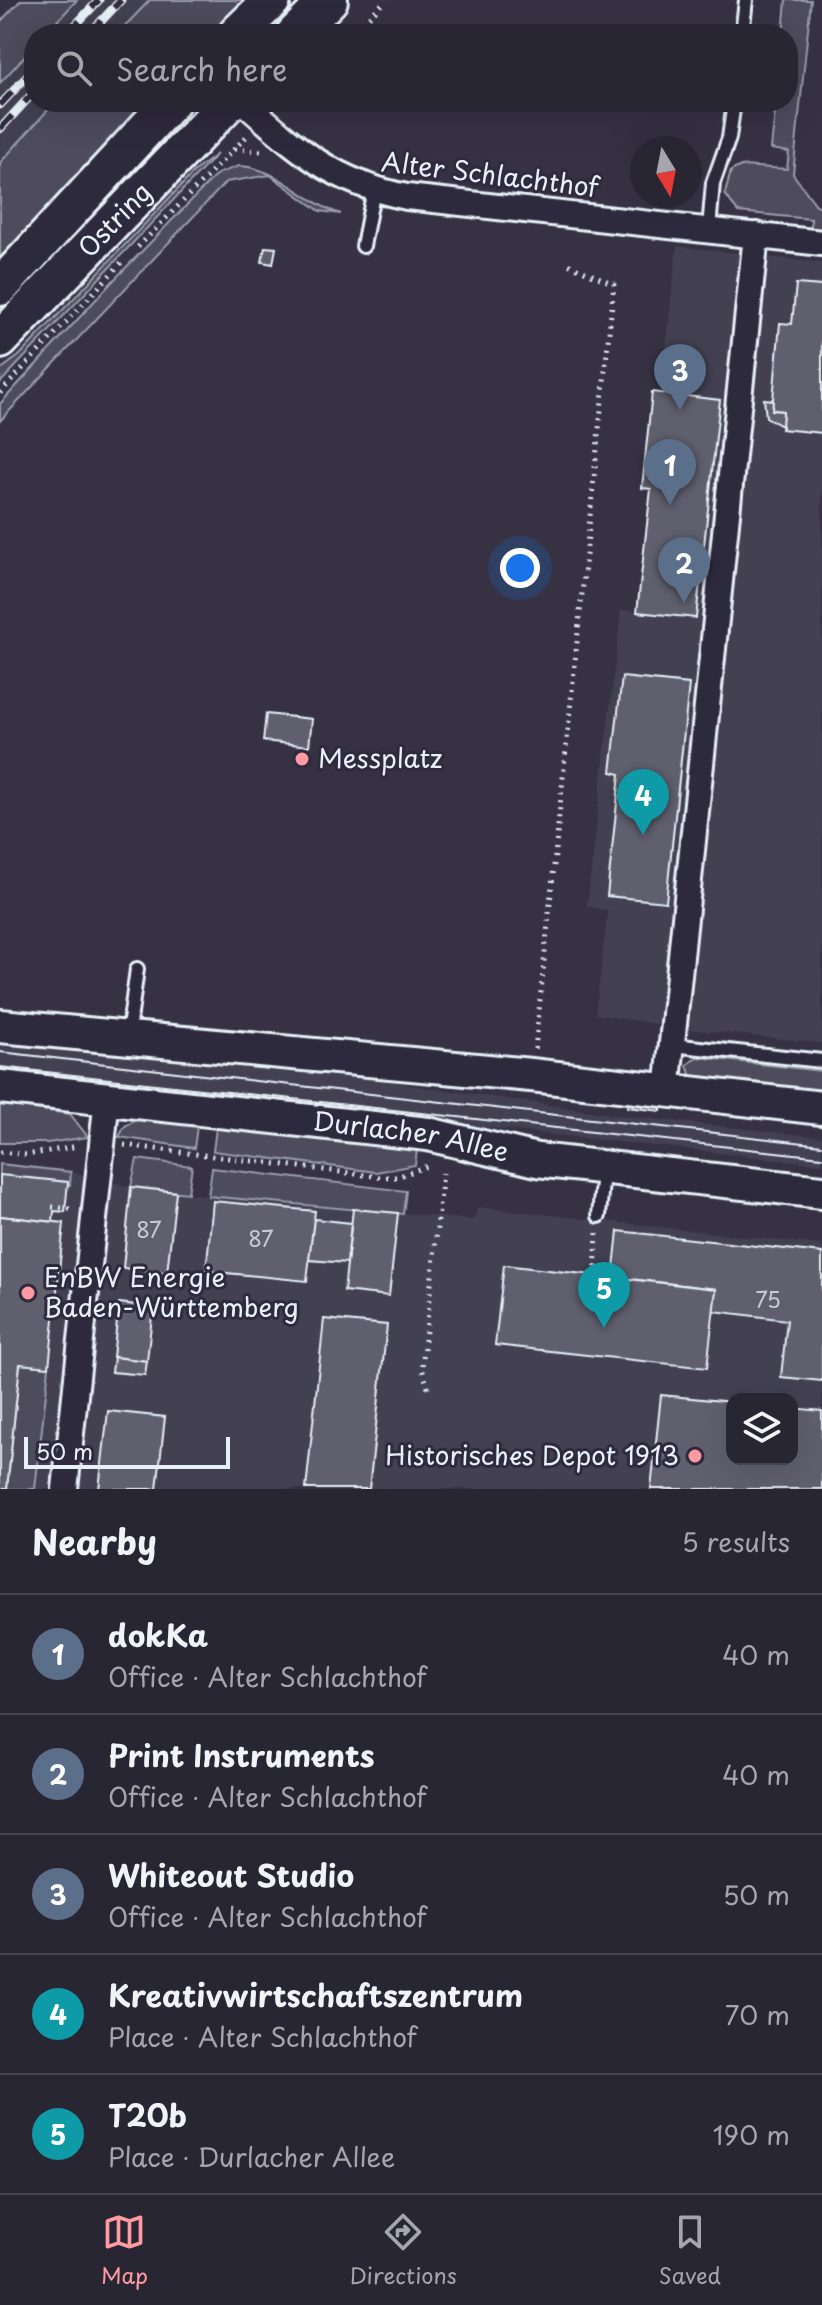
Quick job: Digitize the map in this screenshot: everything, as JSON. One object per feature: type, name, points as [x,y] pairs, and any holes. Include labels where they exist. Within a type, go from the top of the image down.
[{"type":"main road","points":[[247,24],[272,0]]},
{"type":"main road","points":[[305,24],[329,0]]},
{"type":"main road","name":"Ostring","points":[[0,287],[162,112]]},
{"type":"main road","name":"Ostring","points":[[0,340],[219,112]]},
{"type":"street","name":"Alter Schlachthof","points":[[255,112],[314,163],[374,189],[407,197],[822,243]]},
{"type":"street","points":[[667,1091],[756,235]]},
{"type":"street","points":[[0,1026],[531,1075],[822,1108]]},
{"type":"street","name":"Durlacher Allee","points":[[0,1087],[428,1134],[458,1139],[502,1154],[822,1192]]},
{"type":"street","points":[[65,1489],[107,1098]]},
{"type":"lane","points":[[743,24],[746,0]]},
{"type":"lane","points":[[709,229],[713,183],[729,138],[733,112]]},
{"type":"lane","points":[[363,246],[374,189]]},
{"type":"lane","points":[[127,1039],[137,969]]},
{"type":"lane","points":[[672,1045],[822,1061]]},
{"type":"lane","points":[[599,1216],[604,1167]]},
{"type":"path","points":[[362,24],[386,0]]},
{"type":"path","points":[[0,393],[263,119]]},
{"type":"path","points":[[531,1075],[614,284],[568,264]]},
{"type":"path","points":[[0,1152],[27,1155],[103,1142],[381,1177],[407,1174]]},
{"type":"path","points":[[428,1388],[422,1368],[443,1173]]},
{"type":"path","points":[[52,1207],[65,1209]]},
{"type":"path","points":[[595,1275],[599,1216]]},
{"type":"shaded area","points":[[21,0],[77,0],[54,24],[24,24],[24,57],[0,83],[0,22]]},
{"type":"shaded area","points":[[77,0],[150,0],[127,24],[54,24]]},
{"type":"shaded area","points":[[150,0],[257,0],[234,24],[127,24]]},
{"type":"shaded area","points":[[786,0],[811,0],[793,174],[816,205],[822,207],[822,229],[811,228],[811,219],[738,212],[725,194],[731,171],[741,166],[787,169],[789,152],[771,149],[775,112],[798,112],[798,24],[784,24]]},
{"type":"shaded area","points":[[24,57],[24,112],[46,112],[0,163],[0,83]]},
{"type":"shaded area","points":[[46,112],[148,112],[0,270],[0,163]]},
{"type":"shaded area","points":[[182,112],[196,112],[0,322],[0,307]]},
{"type":"shaded area","points":[[217,154],[0,383],[0,370],[19,356],[196,170]]},
{"type":"shaded area","points":[[239,166],[266,172],[341,214],[320,211],[270,175],[226,182],[0,421],[0,404],[111,283],[217,174]]},
{"type":"shaded area","points":[[677,246],[822,263],[822,1043],[686,1029],[595,1014],[608,911],[587,906],[621,610],[637,611],[651,490],[642,488],[652,392],[661,393]]},
{"type":"shaded area","points":[[0,1042],[363,1078],[617,1115],[822,1137],[822,1164],[0,1075]]},
{"type":"shaded area","points":[[697,1057],[822,1071],[822,1093],[692,1080],[687,1065]]},
{"type":"shaded area","points":[[0,1104],[70,1114],[88,1137],[47,1143],[0,1143]]},
{"type":"shaded area","points":[[145,1116],[193,1122],[197,1126],[194,1148],[119,1137],[125,1126]]},
{"type":"shaded area","points":[[220,1125],[417,1150],[415,1165],[376,1172],[213,1151],[216,1128]]},
{"type":"shaded area","points":[[137,1159],[192,1166],[188,1193],[131,1187]]},
{"type":"shaded area","points":[[0,1164],[71,1172],[131,1187],[317,1208],[318,1205],[473,1220],[478,1207],[822,1245],[822,1489],[0,1489]]},
{"type":"shaded area","points":[[0,1164],[71,1172],[70,1185],[0,1177]]},
{"type":"shaded area","points":[[212,1168],[406,1191],[403,1214],[208,1196]]},
{"type":"shaded area","points":[[20,1364],[49,1367],[35,1489],[7,1489]]},
{"type":"building","points":[[265,247],[276,248],[273,264],[262,262]]},
{"type":"building","points":[[796,284],[822,286],[822,433],[781,429],[783,411],[772,410],[780,323],[792,324]]},
{"type":"building","points":[[652,392],[720,400],[696,618],[637,612],[651,489],[642,488]]},
{"type":"building","points":[[764,399],[773,400],[772,410],[783,411],[782,426],[766,417]]},
{"type":"building","points":[[622,677],[689,684],[666,902],[607,896],[620,774],[611,772]]},
{"type":"building","points":[[266,714],[312,719],[309,746],[263,741]]},
{"type":"building","points":[[628,1099],[661,1103],[661,1111],[627,1107]]},
{"type":"building","points":[[0,1175],[68,1182],[65,1212],[54,1211],[53,1222],[0,1216]]},
{"type":"building","points":[[131,1187],[176,1192],[167,1273],[123,1268]]},
{"type":"building","points":[[213,1201],[315,1211],[307,1281],[206,1271]]},
{"type":"building","points":[[353,1209],[398,1213],[389,1296],[344,1291]]},
{"type":"building","name":"EnBW Energie Baden-Württemberg","points":[[0,1216],[64,1223],[49,1367],[20,1364],[7,1489],[0,1489]]},
{"type":"building","points":[[314,1219],[351,1223],[347,1263],[309,1260]]},
{"type":"building","points":[[618,1231],[822,1253],[822,1381],[781,1377],[787,1320],[713,1311],[716,1289],[613,1277]]},
{"type":"building","points":[[504,1265],[716,1289],[707,1368],[495,1345]]},
{"type":"building","points":[[119,1303],[153,1307],[147,1361],[113,1357]]},
{"type":"building","points":[[324,1319],[387,1325],[369,1489],[306,1489]]},
{"type":"building","points":[[114,1357],[147,1361],[145,1375],[112,1372]]},
{"type":"building","points":[[661,1395],[726,1401],[726,1465],[798,1465],[798,1409],[822,1411],[822,1489],[651,1489]]},
{"type":"building","points":[[108,1411],[165,1417],[157,1489],[99,1489]]},
{"type":"tram line","points":[[0,1052],[822,1145]]},
{"type":"tram line","points":[[0,1067],[822,1157]]},
{"type":"railway","points":[[76,24],[99,0]]},
{"type":"railway","points":[[98,24],[121,0]]},
{"type":"railway","points":[[0,105],[24,80]]},
{"type":"railway","points":[[0,129],[24,103]]},
{"type":"place","name":"Whiteout Studio","points":[[680,410]]},
{"type":"place","name":"dokKa","points":[[670,505]]},
{"type":"place","name":"Print Instruments","points":[[684,603]]},
{"type":"place","name":"Messplatz","points":[[302,759]]},
{"type":"place","name":"Kreativwirtschaftszentrum","points":[[643,835]]},
{"type":"place","name":"EnBW Energie Baden-Württemberg","points":[[28,1293]]},
{"type":"place","name":"T20b","points":[[604,1328]]},
{"type":"place","name":"Historisches Depot 1913","points":[[695,1456]]}]
